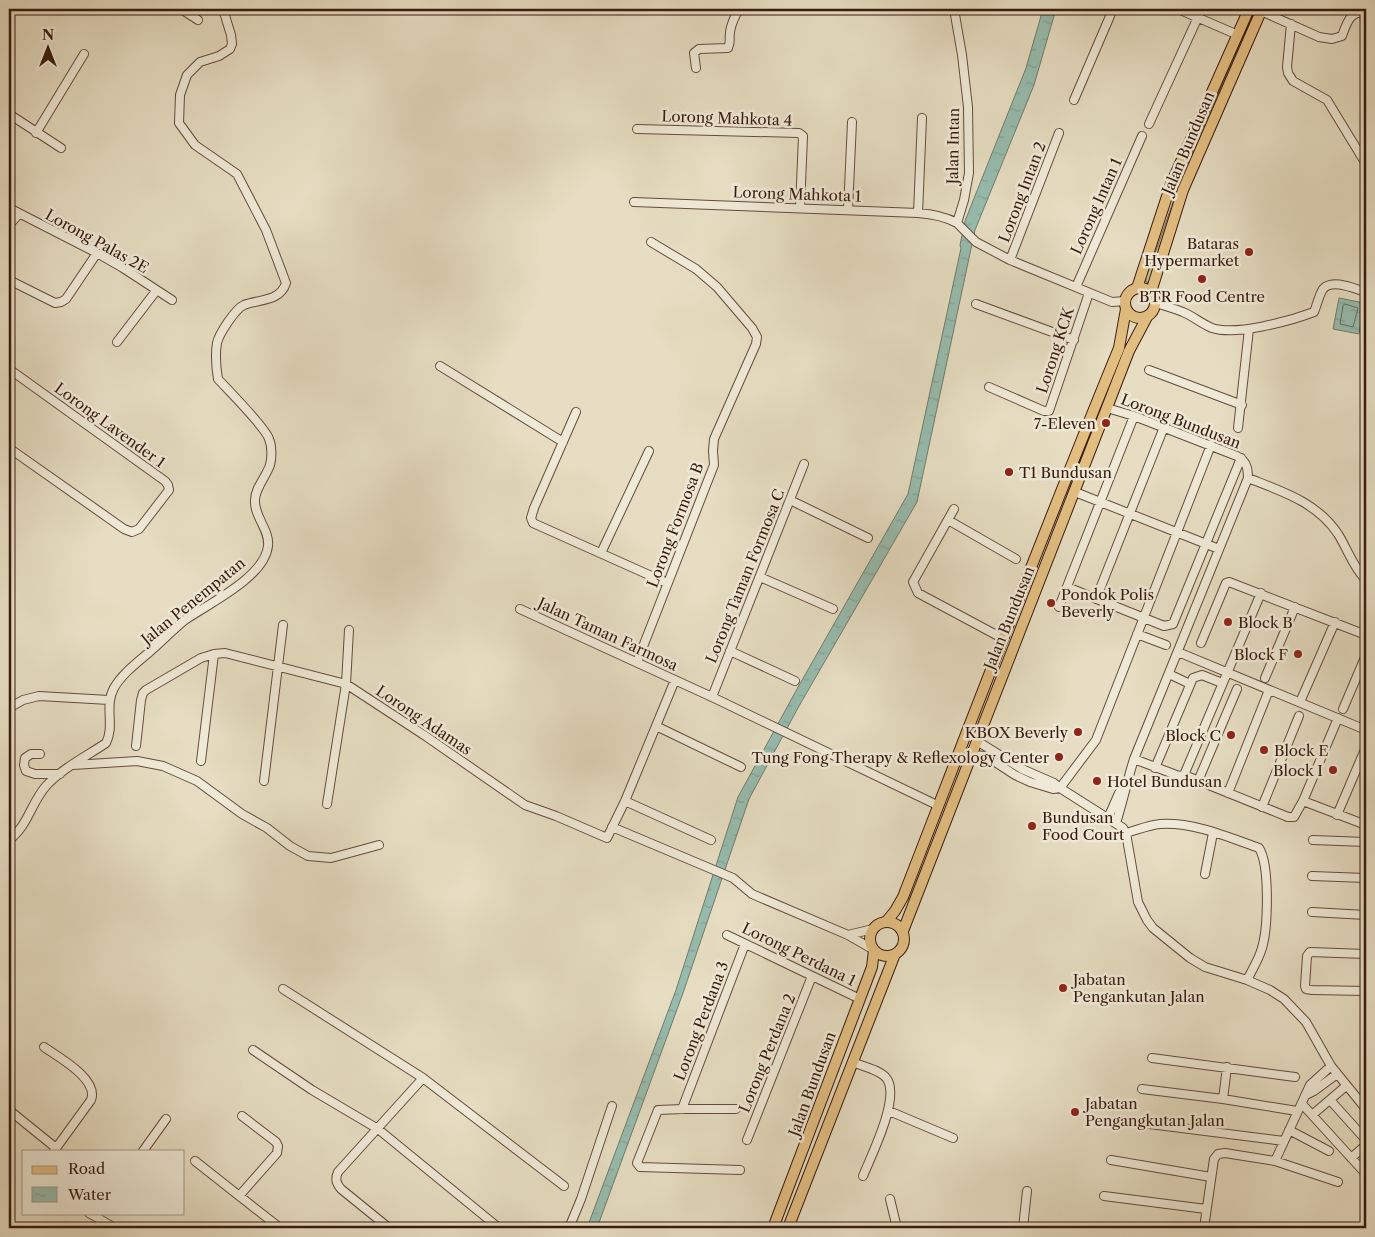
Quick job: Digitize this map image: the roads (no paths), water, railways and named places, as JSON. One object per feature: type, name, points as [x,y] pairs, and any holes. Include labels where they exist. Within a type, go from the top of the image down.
[{"type":"main road","name":"Jalan Bundusan","points":[[1137,288],[1171,184],[1249,9]]},
{"type":"main road","name":"Jalan Bundusan","points":[[1151,292],[1183,190],[1262,10]]},
{"type":"main road","points":[[1137,288],[1147,289],[1151,292],[1156,303],[1153,311],[1147,317],[1132,317],[1125,305],[1129,292],[1137,288]]},
{"type":"main road","name":"Jalan Bundusan","points":[[773,1228],[872,966],[874,950],[870,939],[873,929],[877,925],[886,922],[903,897],[1002,638],[1119,348],[1125,305]]},
{"type":"main road","name":"Jalan Bundusan","points":[[788,1228],[894,954],[902,948],[904,943],[903,932],[970,755],[1129,351],[1147,317]]},
{"type":"main road","points":[[946,787],[968,747],[977,741]]},
{"type":"main road","points":[[886,922],[896,924],[903,932]]},
{"type":"main road","points":[[874,950],[882,955],[894,954]]},
{"type":"street","points":[[181,9],[198,20]]},
{"type":"street","name":"Jalan Penempatan","points":[[109,700],[114,688],[132,667],[185,620],[238,586],[261,562],[267,554],[269,545],[268,536],[255,508],[255,498],[270,463],[269,438],[218,379],[216,367],[217,342],[241,306],[273,298],[284,290],[286,283],[266,230],[237,174],[195,146],[178,123],[180,95],[187,74],[200,62],[219,56],[230,49],[232,44],[223,9]]},
{"type":"street","points":[[696,68],[694,53],[699,49],[728,48],[732,24],[739,9]]},
{"type":"street","name":"Jalan Intan","points":[[954,9],[968,107],[969,173],[959,225]]},
{"type":"street","points":[[1074,100],[1113,9]]},
{"type":"street","points":[[1178,9],[1238,35]]},
{"type":"street","points":[[1262,10],[1319,37],[1332,39],[1342,36],[1348,18],[1355,13],[1366,12]]},
{"type":"street","points":[[1148,124],[1198,17]]},
{"type":"street","points":[[1291,24],[1286,67],[1288,74],[1293,81],[1327,100],[1366,164]]},
{"type":"street","points":[[36,133],[84,54]]},
{"type":"street","points":[[9,114],[61,148]]},
{"type":"street","points":[[918,213],[922,118]]},
{"type":"street","points":[[848,210],[852,122]]},
{"type":"street","name":"Lorong Mahkota 4","points":[[637,129],[799,134],[803,136],[800,208]]},
{"type":"street","name":"Lorong Intan 2","points":[[1010,260],[1059,134]]},
{"type":"street","name":"Lorong Intan 1","points":[[1076,287],[1142,136]]},
{"type":"street","name":"Lorong Mahkota 1","points":[[634,202],[918,213],[947,217],[959,225]]},
{"type":"street","name":"Lorong Palas 2E","points":[[9,208],[124,268],[172,300]]},
{"type":"street","points":[[9,225],[19,214]]},
{"type":"street","points":[[959,225],[976,242],[1010,260],[1089,294],[1125,305]]},
{"type":"street","name":"Lorong Formosa B","points":[[637,662],[714,465],[714,439],[756,344],[757,337],[752,328],[717,287],[704,275],[651,242]]},
{"type":"street","points":[[9,280],[55,303],[61,302],[66,299],[97,253]]},
{"type":"street","points":[[1156,303],[1184,312],[1212,328],[1231,330],[1301,317],[1314,312],[1323,290],[1327,286],[1334,284],[1366,292]]},
{"type":"street","points":[[117,342],[156,291]]},
{"type":"street","name":"Lorong KCK","points":[[989,387],[1044,411],[1049,411],[1089,294]]},
{"type":"street","points":[[976,304],[1074,340]]},
{"type":"street","points":[[1238,428],[1249,328]]},
{"type":"street","points":[[440,366],[563,442]]},
{"type":"street","name":"Lorong Lavender 1","points":[[9,369],[149,469],[168,485],[169,490],[139,529],[132,532],[9,448]]},
{"type":"street","points":[[1149,370],[1242,405]]},
{"type":"street","name":"Lorong Bundusan","points":[[1107,408],[1164,427],[1241,458],[1248,468],[1248,478]]},
{"type":"street","points":[[576,412],[534,508],[531,518],[533,523],[667,582]]},
{"type":"street","points":[[1059,607],[1134,416]]},
{"type":"street","points":[[1096,599],[1164,427]]},
{"type":"street","points":[[970,755],[986,756],[1015,775],[1030,782],[1053,789],[1060,788],[1096,740],[1211,445]]},
{"type":"street","points":[[601,553],[649,451]]},
{"type":"street","points":[[1067,587],[1164,626],[1173,624],[1241,458]]},
{"type":"street","name":"Lorong Taman Formosa C","points":[[712,697],[804,464]]},
{"type":"street","points":[[1116,823],[1134,759],[1248,478],[1298,498],[1319,512],[1338,534],[1357,571],[1366,580]]},
{"type":"street","points":[[1074,492],[1219,550]]},
{"type":"street","points":[[790,500],[868,538]]},
{"type":"street","points":[[954,509],[912,582],[918,593],[1002,638]]},
{"type":"street","points":[[948,520],[1016,559]]},
{"type":"street","points":[[760,576],[833,609]]},
{"type":"street","points":[[1201,642],[1226,583],[1232,582],[1366,635]]},
{"type":"street","points":[[1184,775],[1261,593]]},
{"type":"street","points":[[1265,678],[1295,607]]},
{"type":"street","name":"Jalan Taman Farmosa","points":[[520,608],[789,733],[939,806]]},
{"type":"street","points":[[1300,702],[1335,622]]},
{"type":"street","points":[[264,781],[283,625]]},
{"type":"street","points":[[327,804],[346,684],[349,630]]},
{"type":"street","points":[[1137,634],[1166,644]]},
{"type":"street","points":[[730,651],[795,681]]},
{"type":"street","points":[[1178,652],[1366,730]]},
{"type":"street","name":"Lorong Adamas","points":[[214,654],[225,653],[346,684],[424,735],[525,806],[556,816],[607,838],[612,827]]},
{"type":"street","points":[[136,746],[143,693],[192,663],[214,654],[201,761]]},
{"type":"street","points":[[1343,709],[1366,655]]},
{"type":"street","points":[[1168,674],[1190,684]]},
{"type":"street","points":[[1155,768],[1194,678],[1202,675],[1222,684]]},
{"type":"street","points":[[675,680],[625,801],[612,827],[733,878],[752,894],[848,935],[874,950]]},
{"type":"street","points":[[1198,781],[1236,689]]},
{"type":"street","points":[[1228,793],[1269,690]]},
{"type":"street","points":[[9,708],[24,700],[39,696],[109,700],[110,736],[106,743],[72,765],[45,787],[18,832],[9,840]]},
{"type":"street","points":[[1262,807],[1299,716]]},
{"type":"street","points":[[1134,759],[1179,776],[1184,775],[1292,818],[1296,815],[1303,801],[1338,718]]},
{"type":"street","points":[[656,726],[741,767]]},
{"type":"street","points":[[977,741],[1022,769],[1054,783],[1123,828],[1126,833],[1138,902],[1153,928],[1190,958],[1205,967],[1247,980],[1270,990],[1294,1008],[1311,1029],[1331,1066],[1366,1108]]},
{"type":"street","points":[[1338,815],[1366,747]]},
{"type":"street","points":[[40,754],[31,754],[25,758],[24,765],[26,771],[35,774],[60,774]]},
{"type":"street","points":[[72,765],[137,761],[163,766],[196,781],[242,814],[267,828],[290,846],[308,856],[331,858],[380,845]]},
{"type":"street","points":[[1108,818],[1119,792],[1126,784]]},
{"type":"street","points":[[625,801],[711,840]]},
{"type":"street","points":[[1303,801],[1366,825]]},
{"type":"street","points":[[1126,833],[1158,824],[1185,825],[1259,848],[1264,862],[1266,926],[1262,950],[1247,980]]},
{"type":"street","points":[[1205,874],[1213,833]]},
{"type":"street","points":[[1313,840],[1366,842]]},
{"type":"street","points":[[1312,876],[1366,878]]},
{"type":"street","points":[[1312,912],[1366,915]]},
{"type":"street","points":[[848,935],[873,929]]},
{"type":"street","name":"Lorong Perdana 1","points":[[727,935],[860,999]]},
{"type":"street","name":"Lorong Perdana 3","points":[[682,1109],[745,944]]},
{"type":"street","points":[[1366,954],[1310,952],[1307,956],[1305,986],[1306,989],[1312,990],[1366,991]]},
{"type":"street","name":"Lorong Perdana 2","points":[[747,1140],[812,976]]},
{"type":"street","points":[[283,989],[424,1078],[564,1186]]},
{"type":"street","points":[[9,1110],[55,1149],[92,1100],[91,1086],[80,1072],[44,1047]]},
{"type":"street","points":[[253,1050],[312,1090],[378,1129],[499,1228]]},
{"type":"street","points":[[1152,1058],[1295,1077]]},
{"type":"street","points":[[852,1062],[882,1074],[890,1086],[889,1111],[863,1176]]},
{"type":"street","points":[[1275,1161],[1310,1085],[1331,1066]]},
{"type":"street","points":[[1224,1099],[1227,1067]]},
{"type":"street","points":[[1306,1095],[1337,1074]]},
{"type":"street","points":[[389,1228],[341,1189],[336,1181],[338,1172],[424,1078]]},
{"type":"street","points":[[1312,1115],[1346,1086]]},
{"type":"street","points":[[1142,1089],[1224,1099],[1297,1111]]},
{"type":"street","points":[[1330,1100],[1366,1140]]},
{"type":"street","points":[[1302,1104],[1366,1174]]},
{"type":"street","points":[[569,1228],[581,1199],[612,1106]]},
{"type":"street","points":[[736,1109],[658,1110],[637,1161],[640,1167],[740,1170]]},
{"type":"street","points":[[889,1111],[953,1138]]},
{"type":"street","points":[[239,1196],[278,1150],[276,1142],[242,1116]]},
{"type":"street","points":[[144,1150],[166,1119]]},
{"type":"street","points":[[1126,1121],[1284,1141]]},
{"type":"street","points":[[1289,1130],[1329,1151]]},
{"type":"street","points":[[1350,1158],[1366,1144]]},
{"type":"street","points":[[1204,1228],[1214,1159],[1216,1155],[1221,1153],[1275,1161],[1338,1182]]},
{"type":"street","points":[[1111,1160],[1211,1177]]},
{"type":"street","points":[[195,1161],[280,1228]]},
{"type":"street","points":[[1023,1228],[1027,1191]]},
{"type":"street","points":[[1104,1196],[1206,1209]]},
{"type":"street","points":[[890,1199],[897,1228]]},
{"type":"street","points":[[94,1214],[115,1228]]},
{"type":"water","points":[[1043,9],[1056,9],[1034,85],[975,230],[917,502],[799,706],[749,799],[683,993],[597,1228],[587,1228],[676,990],[738,797],[908,494],[961,248],[965,221],[1026,68]]},
{"type":"water","points":[[1339,298],[1364,303],[1359,334],[1333,329]]},
{"type":"place","name":"Bataras Hypermarket","points":[[1249,252]]},
{"type":"place","name":"BTR Food Centre","points":[[1202,279]]},
{"type":"place","name":"7-Eleven","points":[[1106,423]]},
{"type":"place","name":"T1 Bundusan","points":[[1009,472]]},
{"type":"place","name":"Pondok Polis Beverly","points":[[1051,603]]},
{"type":"place","name":"Block B","points":[[1228,622]]},
{"type":"place","name":"Block F","points":[[1298,654]]},
{"type":"place","name":"KBOX Beverly","points":[[1078,732]]},
{"type":"place","name":"Block C","points":[[1231,735]]},
{"type":"place","name":"Block E","points":[[1264,750]]},
{"type":"place","name":"Tung Fong Therapy & Reflexology Center","points":[[1059,757]]},
{"type":"place","name":"Block I","points":[[1333,770]]},
{"type":"place","name":"Hotel Bundusan","points":[[1097,781]]},
{"type":"place","name":"Bundusan Food Court","points":[[1032,826]]},
{"type":"place","name":"Jabatan Pengankutan Jalan","points":[[1063,988]]},
{"type":"place","name":"Jabatan Pengangkutan Jalan","points":[[1075,1112]]}]
